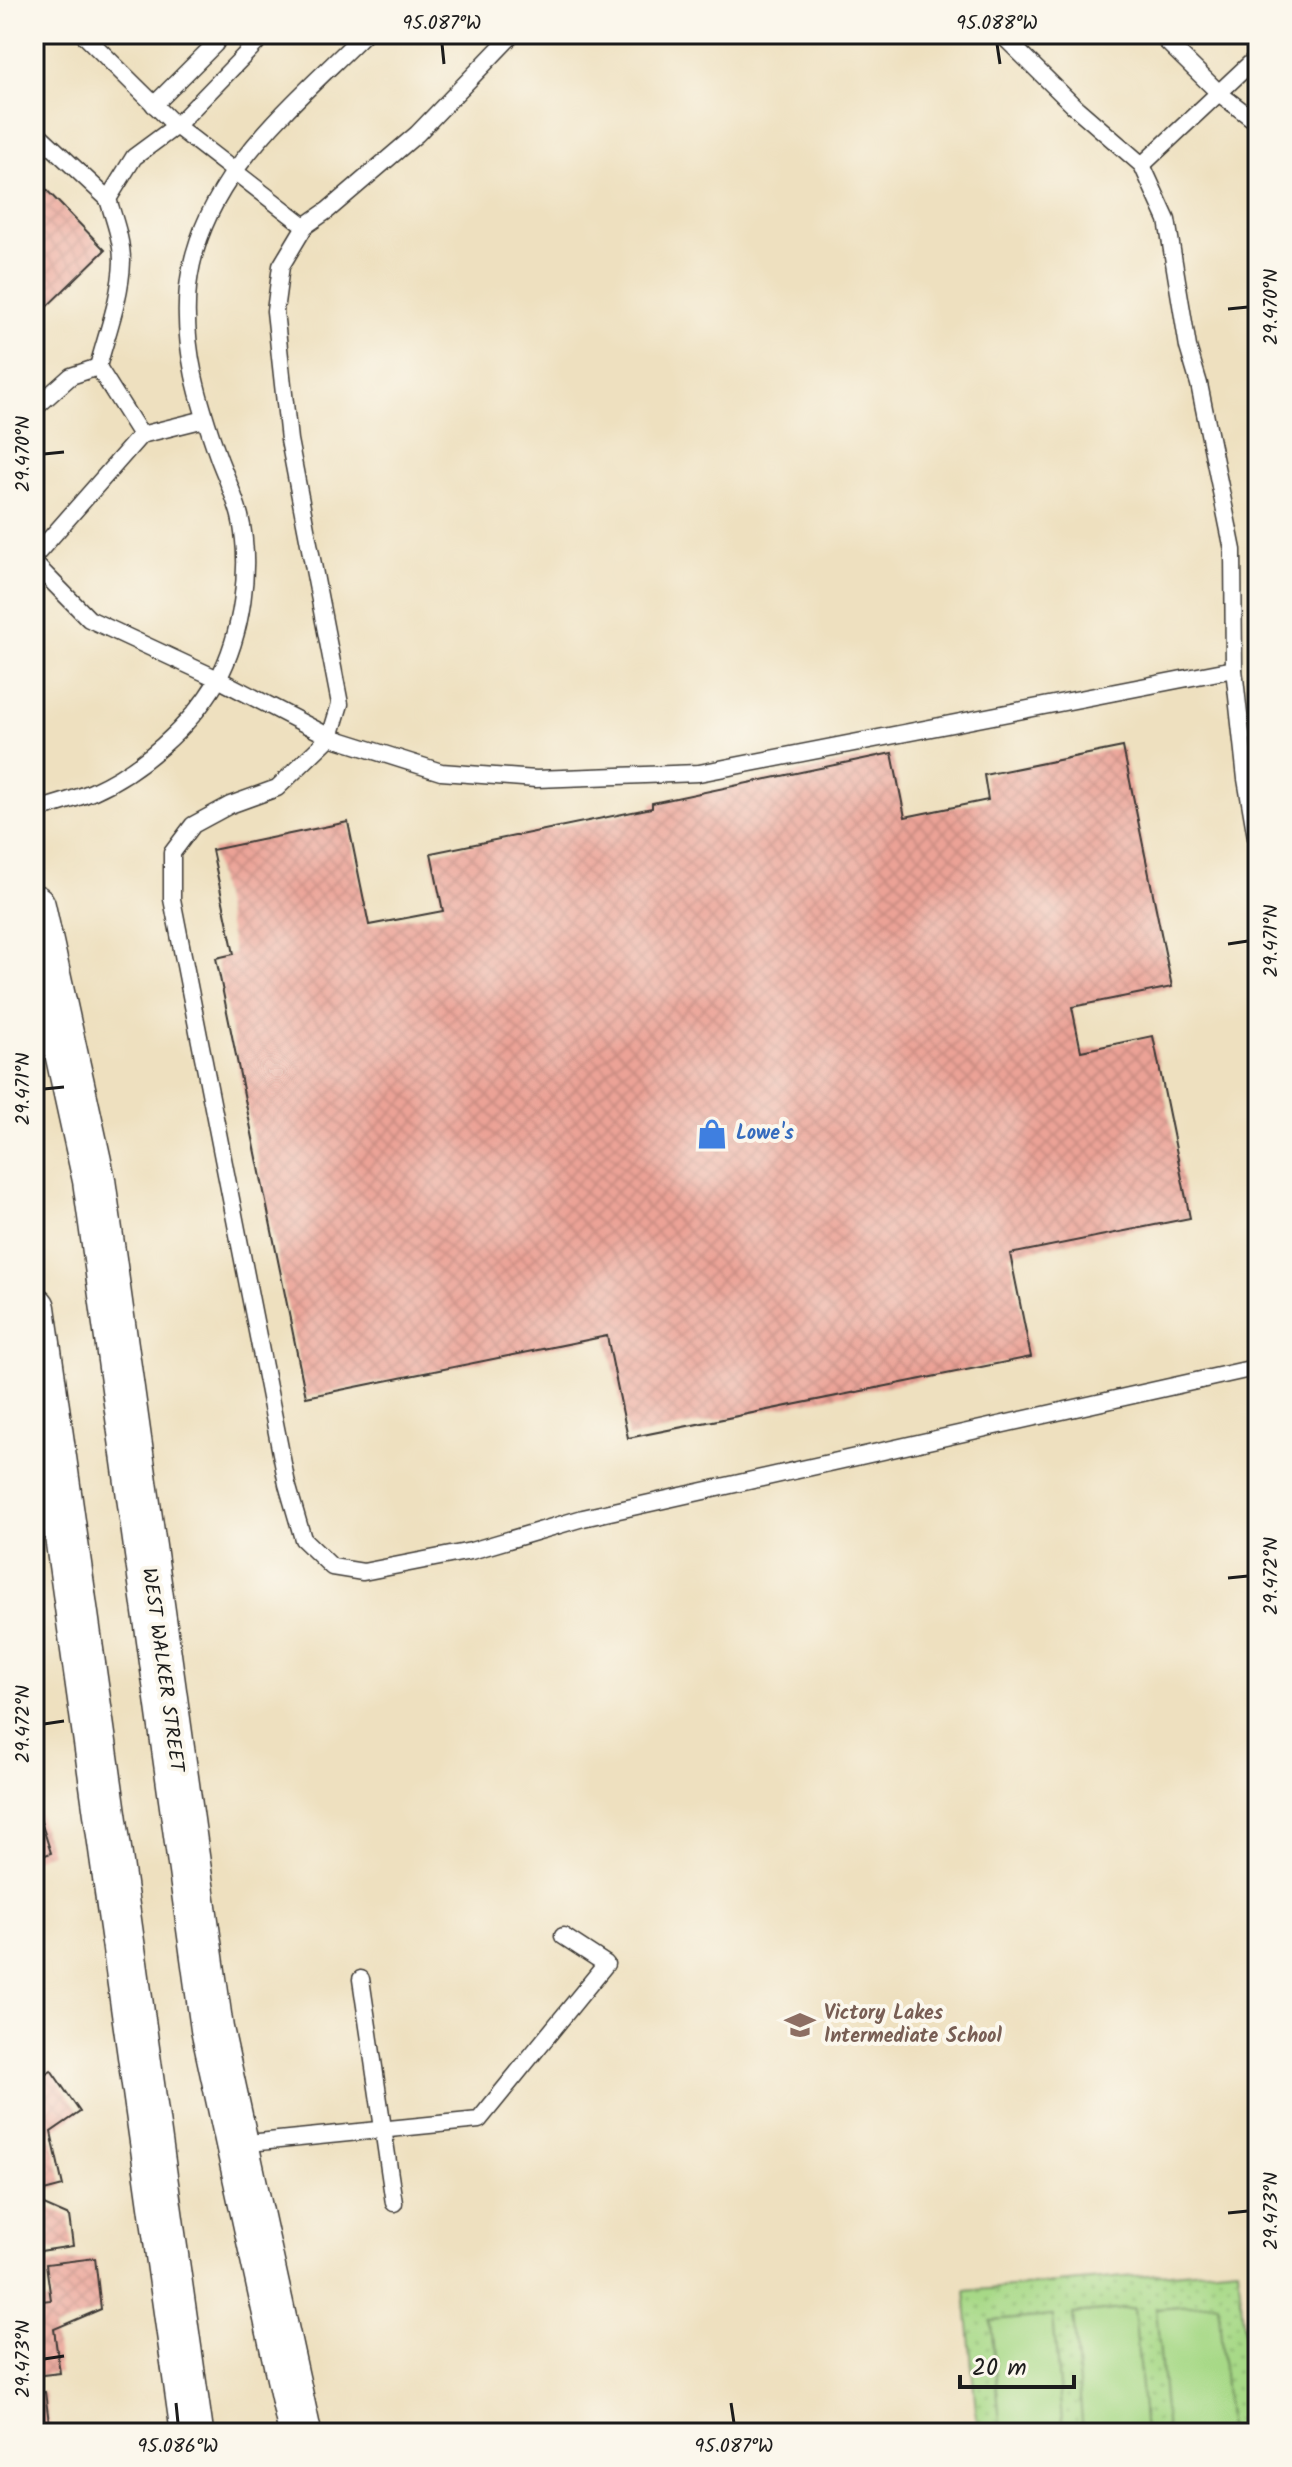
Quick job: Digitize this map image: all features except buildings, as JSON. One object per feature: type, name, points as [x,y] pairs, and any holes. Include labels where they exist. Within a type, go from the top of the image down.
[{"type":"street","name":"WEST WALKER STREET","points":[[34,906],[94,1180],[212,2029],[300,2433]]},
{"type":"street","points":[[34,1308],[192,2433]]},
{"type":"lane","points":[[83,34],[176,126],[305,226]]},
{"type":"lane","points":[[154,105],[215,44],[221,34]]},
{"type":"lane","points":[[108,199],[134,157],[176,126],[265,34]]},
{"type":"lane","points":[[34,811],[93,792],[138,765],[195,713],[218,679],[240,620],[245,571],[240,517],[205,419],[191,367],[188,286],[198,245],[232,171],[267,131],[364,34]]},
{"type":"lane","points":[[513,34],[417,134],[305,226],[281,266],[275,311],[289,440],[340,704],[330,737],[277,788],[230,805],[193,825],[172,853],[172,899],[287,1484],[303,1539],[332,1567],[363,1572],[471,1551],[583,1518],[1059,1413],[1258,1365]]},
{"type":"lane","points":[[1001,34],[1074,106],[1142,165],[1167,220],[1188,347],[1199,384],[1233,550],[1234,669],[1254,800],[1258,849]]},
{"type":"lane","points":[[1159,34],[1220,94],[1258,123]]},
{"type":"lane","points":[[1142,165],[1258,56]]},
{"type":"lane","points":[[34,130],[108,199],[119,234],[122,261],[116,302],[98,367],[141,435]]},
{"type":"lane","points":[[34,409],[71,376],[98,367]]},
{"type":"lane","points":[[34,557],[141,435],[205,419]]},
{"type":"lane","points":[[34,563],[89,619],[218,679],[330,737],[441,772],[536,779],[699,773],[1234,669]]},
{"type":"lane","points":[[237,2144],[479,2120],[606,1964],[563,1936]]},
{"type":"lane","points":[[361,1979],[394,2203]]},
{"type":"green space","points":[[1238,2267],[1253,2433],[978,2433],[965,2291]]},
{"type":"green space","points":[[1218,2303],[1229,2433],[1167,2433],[1156,2308]]},
{"type":"green space","points":[[1134,2308],[1145,2433],[1083,2433],[1073,2314]]},
{"type":"green space","points":[[1053,2316],[1063,2433],[1001,2433],[991,2321]]},
{"type":"place","name":"Lowe's","points":[[712,1134]]},
{"type":"place","name":"Victory Lakes Intermediate School","points":[[800,2025]]}]
